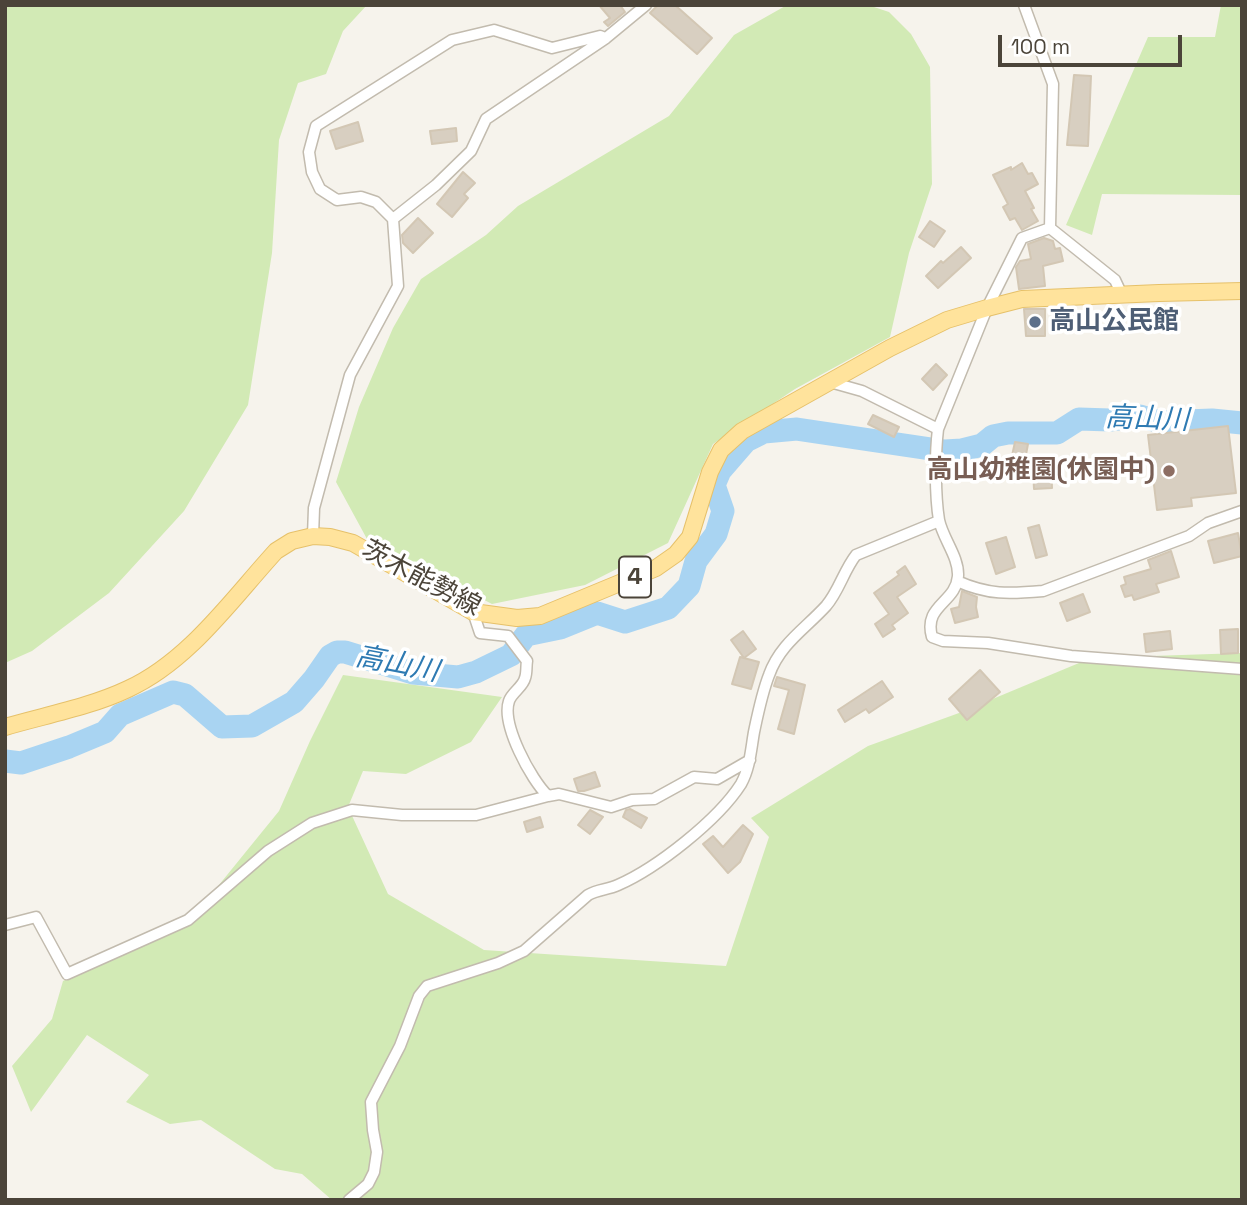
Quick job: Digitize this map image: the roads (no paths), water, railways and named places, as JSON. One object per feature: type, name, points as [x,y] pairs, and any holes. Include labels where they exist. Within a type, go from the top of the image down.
[{"type":"main road","name":"茨木能勢線","points":[[313,536],[330,537],[353,544],[473,612],[517,618],[540,616],[656,568],[676,555],[690,537],[710,472],[721,450],[742,431],[947,320],[1022,299],[1242,291]]},
{"type":"main road","points":[[5,727],[96,702],[130,688],[156,673],[195,641],[276,551],[292,541],[313,536]]},
{"type":"street","points":[[393,219],[436,185],[471,151],[486,119],[606,38],[646,5]]},
{"type":"street","points":[[1024,5],[1053,84],[1050,228]]},
{"type":"street","points":[[313,536],[314,508],[350,375],[398,286],[393,219],[376,202],[361,197],[337,200],[320,189],[312,172],[309,152],[316,127],[452,40],[495,30],[552,48],[600,36],[606,38]]},
{"type":"street","points":[[1050,228],[1115,280],[1122,295]]},
{"type":"street","points":[[1050,228],[1022,238],[987,308],[938,429],[935,448],[939,521],[958,575],[955,587],[932,615],[929,626],[932,637],[943,641],[988,643],[1071,656],[1242,669]]},
{"type":"street","points":[[830,382],[862,391],[938,429]]},
{"type":"street","points":[[957,580],[980,591],[1043,592],[1189,536],[1208,523],[1242,511]]},
{"type":"street","points":[[349,1200],[368,1184],[374,1172],[377,1152],[371,1102],[400,1045],[419,996],[427,986],[498,963],[524,951],[588,895],[598,889],[615,887],[675,851],[721,808],[741,783],[750,760],[765,689],[777,655],[796,633],[828,604],[847,566],[856,555],[939,521]]},
{"type":"street","points":[[473,612],[480,633],[508,636],[527,662],[525,680],[509,700],[508,720],[527,767],[539,788],[548,796]]},
{"type":"street","points":[[5,925],[36,917],[67,974],[188,920],[268,851],[312,823],[352,810],[402,816],[477,815],[559,794],[611,807],[632,800],[654,799],[694,777],[717,779],[750,760]]},
{"type":"waterway","name":"高山川","points":[[5,761],[21,763],[69,747],[105,732],[120,715],[173,692],[185,695],[222,727],[252,726],[294,702],[330,656],[337,652],[345,652],[413,673],[458,677],[476,672],[511,655],[526,635],[560,628],[597,613],[625,622],[668,608],[689,586],[696,561],[716,534],[723,511],[714,485],[720,471],[746,441],[764,432],[797,429],[945,451],[982,445],[993,436],[1008,433],[1057,433],[1079,419],[1110,420],[1140,416],[1160,422],[1212,420],[1242,423]]},
{"type":"place","name":"高山公民館","points":[[1035,322]]},
{"type":"place","name":"高山幼稚園(休園中)","points":[[1169,471]]}]
